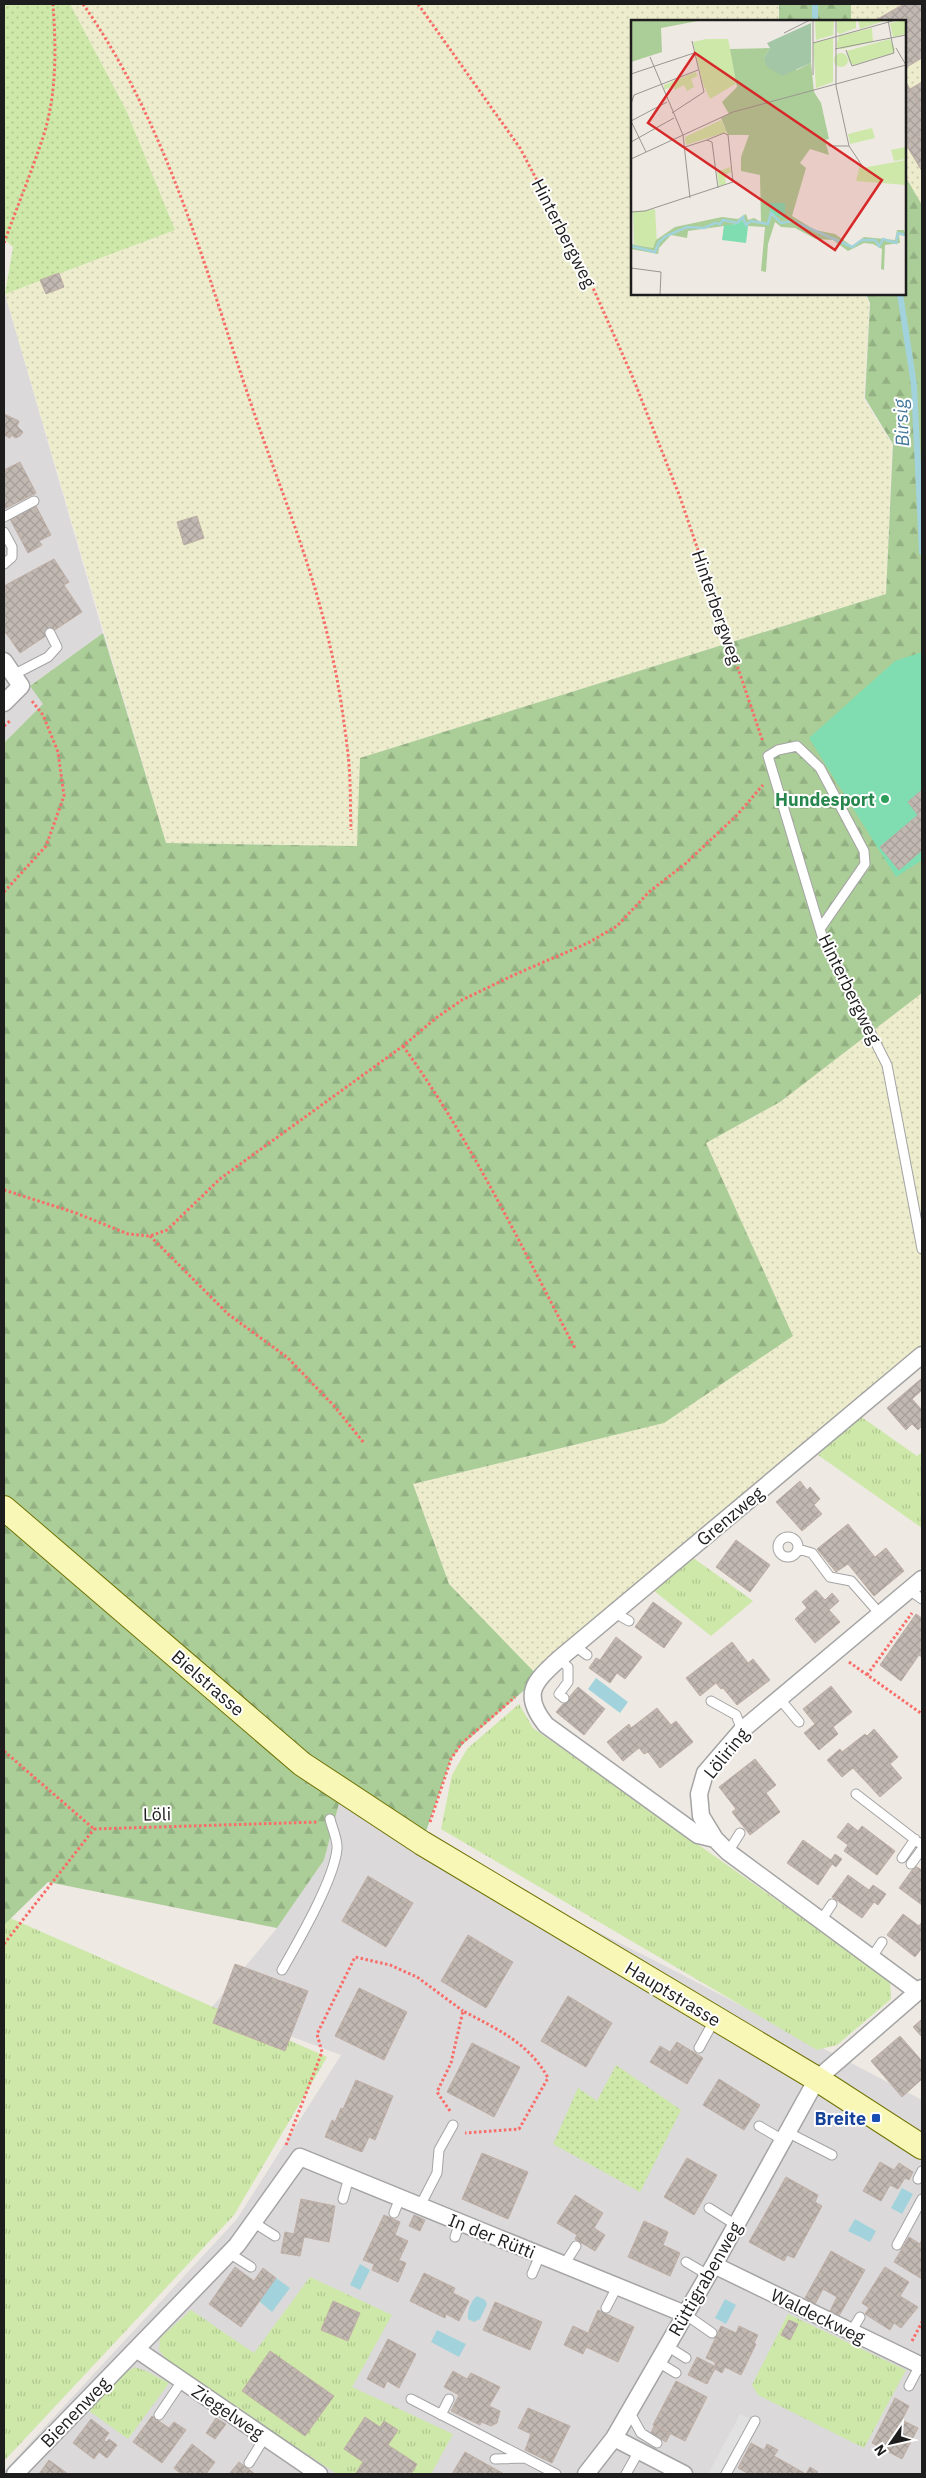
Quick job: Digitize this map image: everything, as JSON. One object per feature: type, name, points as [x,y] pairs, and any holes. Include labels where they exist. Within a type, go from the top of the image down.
[{"type":"main road","name":"Bielstrasse","points":[[4,1508],[302,1764],[422,1843]]},
{"type":"main road","name":"Hauptstrasse","points":[[422,1843],[817,2078],[922,2147]]},
{"type":"street","points":[[4,661],[17,681],[4,703]]},
{"type":"street","name":"Grenzweg","points":[[538,1677],[559,1659],[581,1651],[622,1617],[922,1355]]},
{"type":"street","name":"Löliring","points":[[920,1990],[728,1852],[715,1839],[701,1816],[699,1794],[705,1773],[742,1730],[880,1614],[918,1596],[922,1579]]},
{"type":"street","points":[[538,1677],[534,1688],[533,1702],[536,1713],[546,1725],[698,1835],[715,1839]]},
{"type":"street","points":[[817,2078],[920,1990]]},
{"type":"street","name":"Rüttigrabenweg","points":[[586,2474],[614,2438],[711,2270],[817,2078]]},
{"type":"street","name":"In der Rütti","points":[[300,2157],[349,2177],[397,2205],[420,2206],[458,2230],[540,2255],[685,2314]]},
{"type":"street","name":"Bienenweg","points":[[15,2474],[229,2253],[300,2157]]},
{"type":"street","name":"Waldeckweg","points":[[711,2270],[851,2332],[921,2366]]},
{"type":"street","name":"Ziegelweg","points":[[136,2350],[265,2437],[314,2473]]},
{"type":"street","points":[[614,2438],[684,2474]]},
{"type":"lane","points":[[4,517],[34,501]]},
{"type":"lane","points":[[4,532],[12,547],[12,557],[4,564]]},
{"type":"lane","points":[[17,681],[48,657],[57,647],[50,633]]},
{"type":"lane","points":[[768,756],[778,750],[797,746],[820,768],[864,851],[865,864],[820,929]]},
{"type":"lane","name":"Hinterbergweg","points":[[768,756],[820,929],[887,1065],[922,1249]]},
{"type":"lane","points":[[798,1549],[812,1553],[830,1577],[851,1581],[880,1614]]},
{"type":"lane","points":[[559,1659],[568,1667],[568,1682],[559,1694],[564,1698]]},
{"type":"lane","points":[[779,1698],[799,1722]]},
{"type":"lane","points":[[711,1701],[736,1715],[742,1730]]},
{"type":"lane","points":[[856,1794],[920,1844]]},
{"type":"lane","points":[[282,1970],[333,1869],[337,1848],[330,1819]]},
{"type":"lane","points":[[728,1852],[740,1833]]},
{"type":"lane","points":[[902,1858],[920,1844]]},
{"type":"lane","points":[[911,1864],[920,1844]]},
{"type":"lane","points":[[822,1919],[832,1904]]},
{"type":"lane","points":[[872,1957],[882,1942]]},
{"type":"lane","points":[[699,2048],[715,2019]]},
{"type":"lane","points":[[420,2206],[436,2173],[439,2150],[453,2120]]},
{"type":"lane","points":[[759,2126],[832,2156]]},
{"type":"lane","points":[[343,2199],[349,2177]]},
{"type":"lane","points":[[897,2245],[922,2199]]},
{"type":"lane","points":[[709,2208],[736,2225]]},
{"type":"lane","points":[[253,2222],[275,2236]]},
{"type":"lane","points":[[564,2265],[576,2246]]},
{"type":"lane","points":[[229,2253],[251,2267]]},
{"type":"lane","points":[[532,2274],[540,2255]]},
{"type":"lane","points":[[686,2262],[711,2270]]},
{"type":"lane","points":[[606,2308],[616,2286]]},
{"type":"lane","points":[[685,2314],[712,2333]]},
{"type":"lane","points":[[851,2332],[860,2316]]},
{"type":"lane","points":[[667,2346],[686,2358]]},
{"type":"lane","points":[[658,2362],[676,2373]]},
{"type":"lane","points":[[910,2386],[921,2366]]},
{"type":"lane","points":[[159,2415],[182,2381]]},
{"type":"lane","points":[[411,2399],[556,2474]]},
{"type":"lane","points":[[441,2415],[449,2399]]},
{"type":"lane","points":[[629,2411],[641,2433],[657,2443]]},
{"type":"lane","points":[[726,2474],[755,2422]]},
{"type":"lane","points":[[249,2463],[265,2437]]},
{"type":"lane","points":[[626,2474],[639,2451]]},
{"type":"lane","points":[[495,2460],[525,2458]]},
{"type":"path","points":[[4,243],[44,133],[50,104],[56,51],[53,4]]},
{"type":"path","points":[[83,4],[98,26],[149,118],[167,162],[210,274],[248,395],[306,561],[330,647],[348,747],[350,830]]},
{"type":"path","name":"Hinterbergweg","points":[[418,4],[520,148],[590,281],[633,378],[680,498],[768,756]]},
{"type":"path","points":[[4,892],[46,846],[64,796],[58,752],[43,715],[17,681]]},
{"type":"path","points":[[4,1190],[76,1213],[128,1234],[150,1236],[167,1230],[222,1178],[403,1046],[436,1018],[462,1000],[588,943],[617,926],[649,892],[685,864],[737,815],[774,773]]},
{"type":"path","points":[[403,1046],[426,1078],[468,1146],[575,1348]]},
{"type":"path","points":[[150,1236],[228,1314],[288,1358],[334,1406],[364,1443]]},
{"type":"path","points":[[867,1675],[918,1596]]},
{"type":"path","points":[[835,1652],[922,1714]]},
{"type":"path","points":[[422,1843],[451,1759],[461,1744],[538,1677]]},
{"type":"path","points":[[4,1751],[94,1829],[4,1944]]},
{"type":"path","name":"Löli","points":[[94,1829],[314,1823],[330,1819]]},
{"type":"path","points":[[300,2157],[284,2149],[322,2052],[316,2034],[355,1957],[390,1965],[417,1976],[463,2011],[514,2038],[540,2062],[548,2078],[519,2129],[465,2132],[461,2139]]},
{"type":"path","points":[[453,2120],[437,2092],[451,2064],[463,2011]]},
{"type":"shaded area","points":[[5,294],[103,633],[31,685],[44,704],[4,743]]},
{"type":"shaded area","points":[[341,1792],[422,1843],[673,1970],[922,2100],[922,2474],[4,2474],[4,2471],[237,2219],[341,2055],[212,2007],[277,1928],[324,1860]]},
{"type":"shaded area","points":[[740,2414],[751,2419],[721,2474],[708,2474]]},
{"type":"green space","points":[[4,4],[70,4],[126,110],[175,230],[5,294],[13,247],[4,239]]},
{"type":"green space","points":[[70,4],[778,4],[779,20],[631,20],[631,295],[865,295],[869,303],[864,400],[892,444],[886,594],[360,758],[357,846],[166,843],[5,294],[175,230],[126,110]]},
{"type":"green space","points":[[779,4],[851,4],[851,20],[779,20]]},
{"type":"green space","points":[[851,4],[922,4],[922,205],[906,178],[906,20],[851,20]]},
{"type":"green space","points":[[906,178],[922,205],[922,993],[780,1102],[706,1143],[793,1336],[664,1423],[413,1484],[449,1584],[539,1677],[462,1745],[451,1759],[422,1843],[342,1792],[324,1860],[277,1928],[48,1882],[4,1925],[4,743],[43,704],[30,686],[103,633],[166,843],[357,846],[360,758],[886,594],[893,444],[865,398],[870,303],[866,295],[906,295]]},
{"type":"green space","name":"Hundesport","points":[[922,652],[922,860],[896,877],[809,738],[895,661]]},
{"type":"green space","points":[[922,993],[922,1355],[539,1677],[449,1584],[413,1484],[664,1423],[793,1336],[706,1143],[780,1102]]},
{"type":"green space","points":[[860,1416],[917,1456],[922,1452],[922,1528],[818,1455]]},
{"type":"green space","points":[[692,1557],[753,1601],[711,1636],[653,1590]]},
{"type":"green space","points":[[519,1704],[533,1728],[890,1980],[891,1999],[837,2045],[817,2050],[441,1829],[452,1775],[467,1749]]},
{"type":"green space","points":[[10,1918],[327,2057],[234,2215],[4,2461],[4,1925]]},
{"type":"green space","points":[[616,2065],[681,2110],[640,2192],[553,2144],[578,2088],[597,2101]]},
{"type":"green space","points":[[310,2277],[392,2315],[352,2387],[453,2434],[431,2474],[337,2474],[168,2362],[159,2350],[160,2338],[191,2310],[254,2353]]},
{"type":"green space","points":[[788,2314],[906,2370],[864,2448],[758,2395],[752,2385]]},
{"type":"green space","points":[[135,2367],[169,2383],[128,2439],[88,2410],[125,2373]]},
{"type":"water","points":[[596,1678],[628,1702],[620,1713],[588,1689]]},
{"type":"water","points":[[902,2188],[913,2194],[902,2214],[891,2208]]},
{"type":"water","points":[[855,2219],[876,2231],[870,2242],[848,2231]]},
{"type":"water","points":[[360,2264],[370,2270],[360,2290],[350,2285]]},
{"type":"water","points":[[276,2278],[290,2288],[272,2312],[259,2301]]},
{"type":"water","points":[[477,2296],[485,2300],[487,2304],[480,2319],[474,2322],[468,2319],[468,2313],[471,2303]]},
{"type":"water","points":[[725,2299],[736,2305],[726,2324],[715,2318]]},
{"type":"water","points":[[437,2330],[466,2344],[459,2357],[431,2342]]},
{"type":"building","points":[[904,4],[922,4],[922,58],[906,67],[906,20],[876,20]]},
{"type":"building","points":[[906,82],[922,111],[922,133],[906,142]]},
{"type":"building","points":[[922,82],[922,111],[910,89]]},
{"type":"building","points":[[922,133],[922,171],[906,145],[906,142]]},
{"type":"building","points":[[59,273],[64,287],[46,294],[40,280]]},
{"type":"building","points":[[4,414],[19,421],[17,426],[23,432],[20,436],[16,438],[11,435],[10,438],[4,435]]},
{"type":"building","points":[[20,462],[36,493],[4,509],[4,470]]},
{"type":"building","points":[[36,506],[51,535],[39,541],[42,545],[28,553],[10,519]]},
{"type":"building","points":[[197,516],[204,538],[184,545],[177,522]]},
{"type":"building","points":[[54,559],[69,582],[64,585],[82,612],[20,653],[6,633],[4,635],[4,586]]},
{"type":"building","points":[[922,790],[922,850],[899,870],[880,847],[918,815],[908,802]]},
{"type":"building","points":[[922,1378],[922,1390],[912,1399],[922,1410],[922,1426],[918,1430],[912,1424],[906,1430],[887,1408]]},
{"type":"building","points":[[800,1481],[807,1490],[810,1487],[820,1499],[814,1505],[822,1514],[802,1531],[776,1502]]},
{"type":"building","points":[[848,1524],[875,1557],[886,1548],[904,1571],[874,1596],[848,1564],[836,1572],[817,1549]]},
{"type":"building","points":[[736,1540],[770,1565],[750,1592],[716,1567]]},
{"type":"building","points":[[816,1590],[825,1600],[832,1593],[839,1601],[829,1610],[840,1622],[815,1643],[795,1619],[807,1608],[802,1602]]},
{"type":"building","points":[[653,1602],[682,1623],[664,1648],[635,1627]]},
{"type":"building","points":[[916,1614],[922,1618],[922,1657],[919,1655],[901,1681],[880,1665]]},
{"type":"building","points":[[616,1637],[642,1657],[625,1679],[617,1673],[610,1683],[589,1668],[596,1658],[600,1660]]},
{"type":"building","points":[[732,1642],[748,1663],[753,1659],[770,1680],[737,1705],[723,1688],[721,1689],[716,1683],[700,1696],[686,1678]]},
{"type":"building","points":[[831,1686],[852,1712],[833,1727],[838,1734],[819,1750],[804,1733],[815,1724],[803,1709]]},
{"type":"building","points":[[578,1687],[605,1709],[584,1735],[556,1712]]},
{"type":"building","points":[[657,1708],[671,1725],[676,1721],[693,1742],[660,1768],[648,1752],[644,1754],[639,1748],[623,1761],[607,1742],[629,1724],[631,1728]]},
{"type":"building","points":[[874,1729],[898,1757],[890,1764],[902,1778],[880,1797],[853,1768],[842,1777],[827,1760],[840,1749],[842,1752],[865,1734],[867,1736]]},
{"type":"building","points":[[755,1759],[776,1785],[766,1793],[780,1812],[750,1835],[732,1812],[736,1809],[719,1787]]},
{"type":"building","points":[[848,1823],[858,1831],[862,1826],[895,1851],[877,1875],[844,1851],[848,1845],[837,1837]]},
{"type":"building","points":[[803,1840],[831,1860],[835,1854],[842,1859],[836,1867],[832,1864],[818,1885],[787,1863]]},
{"type":"building","points":[[915,1866],[922,1870],[922,1905],[899,1888]]},
{"type":"building","points":[[848,1875],[869,1890],[873,1885],[886,1894],[878,1905],[874,1902],[862,1918],[832,1897]]},
{"type":"building","points":[[368,1876],[413,1903],[386,1947],[342,1921]]},
{"type":"building","points":[[903,1914],[919,1926],[922,1922],[922,1948],[915,1957],[887,1935]]},
{"type":"building","points":[[468,1935],[513,1962],[486,2008],[441,1981]]},
{"type":"building","points":[[235,1964],[308,1991],[285,2051],[213,2023]]},
{"type":"building","points":[[359,1988],[407,2012],[384,2060],[335,2036]]},
{"type":"building","points":[[568,1996],[612,2023],[586,2067],[541,2041]]},
{"type":"building","points":[[922,2019],[922,2037],[913,2027]]},
{"type":"building","points":[[900,2036],[922,2061],[922,2079],[902,2097],[871,2061]]},
{"type":"building","points":[[677,2042],[703,2058],[687,2084],[650,2062],[660,2046],[670,2052]]},
{"type":"building","points":[[472,2043],[520,2067],[494,2117],[447,2092]]},
{"type":"building","points":[[719,2079],[760,2105],[744,2130],[703,2105]]},
{"type":"building","points":[[356,2080],[393,2096],[375,2140],[369,2137],[362,2152],[325,2137],[332,2120],[335,2122],[341,2108],[343,2109]]},
{"type":"building","points":[[482,2153],[528,2172],[508,2219],[462,2199]]},
{"type":"building","points":[[687,2158],[717,2175],[694,2215],[664,2197]]},
{"type":"building","points":[[880,2162],[894,2170],[899,2163],[913,2172],[909,2180],[905,2178],[898,2189],[890,2185],[881,2201],[863,2191]]},
{"type":"building","points":[[786,2177],[818,2195],[815,2202],[822,2206],[794,2258],[787,2255],[784,2261],[749,2242]]},
{"type":"building","points":[[575,2195],[603,2213],[594,2228],[605,2235],[595,2251],[575,2239],[577,2235],[557,2223]]},
{"type":"building","points":[[301,2199],[335,2206],[329,2242],[304,2237],[300,2256],[281,2253],[285,2232],[294,2234]]},
{"type":"building","points":[[384,2215],[400,2222],[395,2235],[408,2241],[399,2260],[406,2263],[398,2282],[372,2270],[374,2264],[363,2260]]},
{"type":"building","points":[[414,2215],[425,2220],[420,2231],[409,2226]]},
{"type":"building","points":[[644,2221],[668,2232],[663,2245],[680,2253],[670,2276],[628,2257]]},
{"type":"building","points":[[909,2237],[920,2244],[922,2239],[922,2279],[894,2262]]},
{"type":"building","points":[[831,2251],[865,2270],[839,2316],[830,2311],[837,2297],[823,2289],[815,2304],[805,2298]]},
{"type":"building","points":[[235,2267],[254,2281],[263,2268],[276,2278],[241,2327],[209,2304]]},
{"type":"building","points":[[885,2267],[909,2282],[900,2296],[918,2307],[901,2328],[894,2323],[890,2330],[865,2314],[869,2308],[862,2303]]},
{"type":"building","points":[[424,2273],[455,2288],[453,2293],[469,2301],[459,2321],[446,2314],[445,2318],[410,2301]]},
{"type":"building","points":[[333,2301],[360,2313],[348,2341],[321,2330]]},
{"type":"building","points":[[495,2302],[542,2322],[530,2350],[483,2330]]},
{"type":"building","points":[[598,2310],[634,2327],[618,2362],[586,2347],[583,2354],[564,2345],[573,2326],[588,2333]]},
{"type":"building","points":[[789,2320],[798,2324],[790,2340],[781,2335]]},
{"type":"building","points":[[721,2326],[736,2333],[739,2326],[758,2335],[754,2343],[756,2344],[741,2375],[725,2367],[722,2373],[715,2369],[715,2362],[706,2358]]},
{"type":"building","points":[[388,2339],[416,2354],[399,2388],[387,2381],[384,2388],[367,2379]]},
{"type":"building","points":[[270,2351],[334,2396],[305,2436],[242,2391]]},
{"type":"building","points":[[697,2357],[716,2367],[707,2384],[688,2375]]},
{"type":"building","points":[[453,2371],[467,2379],[471,2373],[500,2387],[489,2406],[500,2411],[497,2423],[491,2426],[481,2422],[480,2425],[451,2411],[459,2395],[444,2387]]},
{"type":"building","points":[[676,2381],[707,2397],[685,2441],[653,2425]]},
{"type":"building","points":[[895,2398],[909,2406],[902,2420],[918,2428],[902,2459],[872,2443]]},
{"type":"building","points":[[528,2408],[570,2426],[552,2463],[525,2450],[531,2434],[518,2428]]},
{"type":"building","points":[[152,2416],[169,2428],[174,2422],[186,2430],[162,2463],[133,2442]]},
{"type":"building","points":[[365,2417],[380,2427],[384,2421],[398,2430],[388,2445],[417,2464],[411,2474],[356,2473],[363,2462],[344,2449]]},
{"type":"building","points":[[216,2418],[226,2424],[215,2439],[206,2433]]},
{"type":"building","points":[[91,2419],[109,2433],[104,2440],[106,2442],[109,2439],[117,2445],[107,2458],[99,2452],[94,2459],[73,2443]]},
{"type":"building","points":[[654,2426],[670,2434],[666,2442],[651,2433]]},
{"type":"building","points":[[751,2443],[764,2450],[767,2444],[778,2450],[774,2456],[806,2474],[749,2474],[738,2468]]},
{"type":"building","points":[[192,2444],[215,2462],[206,2474],[181,2474],[174,2468]]},
{"type":"building","points":[[465,2452],[504,2474],[452,2474]]},
{"type":"building","points":[[49,2460],[68,2474],[39,2474]]},
{"type":"building","points":[[239,2462],[255,2474],[229,2474]]},
{"type":"building","points":[[810,2467],[818,2472],[816,2474],[806,2474]]},
{"type":"waterway","name":"Birsig","points":[[815,4],[815,20]]},
{"type":"waterway","name":"Birsig","points":[[900,295],[914,385],[922,552]]},
{"type":"place","name":"Hundesport","points":[[885,799]]},
{"type":"place","name":"Breite","points":[[876,2118]]}]
